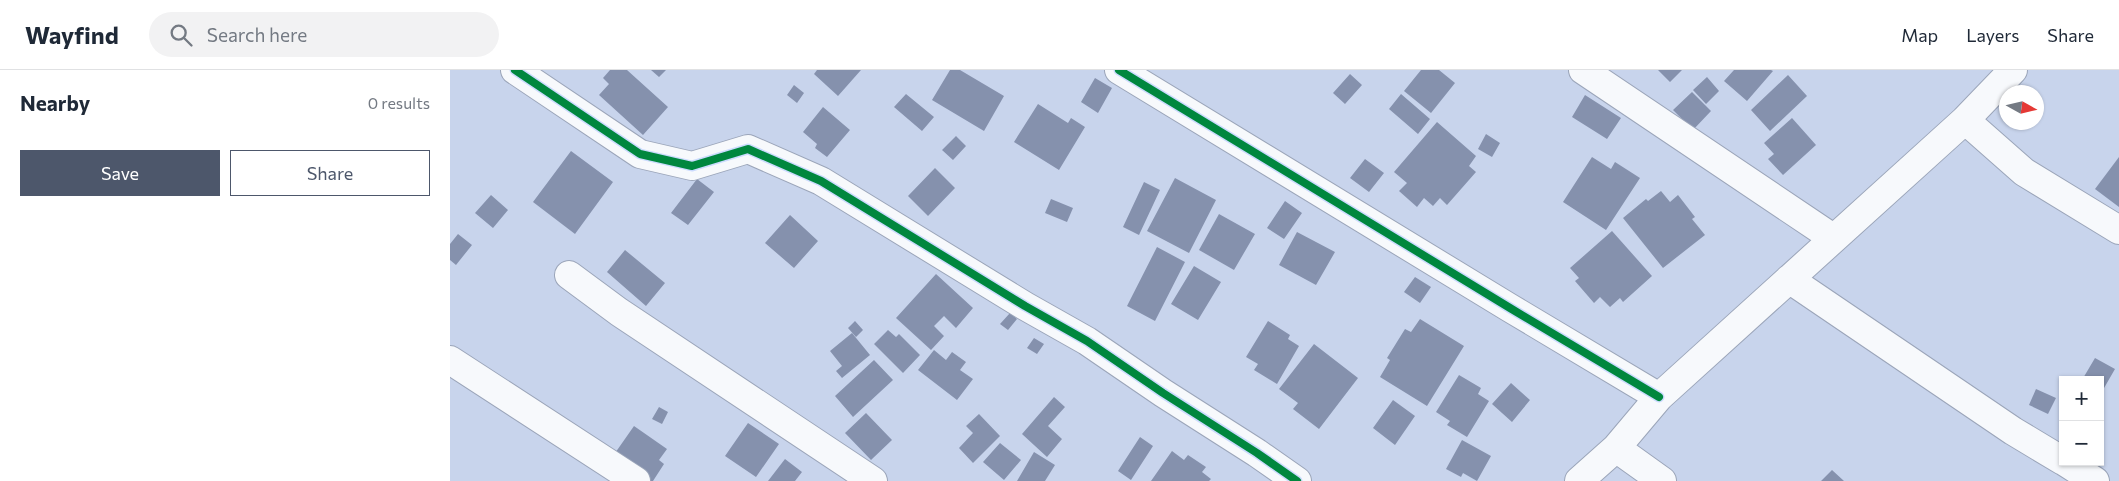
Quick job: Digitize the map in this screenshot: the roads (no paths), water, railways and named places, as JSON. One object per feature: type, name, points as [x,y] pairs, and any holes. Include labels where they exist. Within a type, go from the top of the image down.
[{"type":"street","points":[[515,70],[640,154],[692,166],[748,149],[821,181],[1025,306],[1087,341],[1297,481]]},
{"type":"street","points":[[1118,70],[1510,308],[1659,396]]},
{"type":"street","points":[[1582,70],[1833,238]]},
{"type":"street","points":[[1579,481],[1616,448],[1659,396],[1966,120],[2010,71]]},
{"type":"street","points":[[1966,120],[2024,172],[2119,230]]},
{"type":"street","points":[[569,276],[619,312],[873,481]]},
{"type":"street","points":[[1789,278],[2013,430],[2059,459]]},
{"type":"street","points":[[450,360],[636,481]]},
{"type":"street","points":[[1616,448],[1662,481]]},
{"type":"street","points":[[2071,466],[2095,481]]}]
